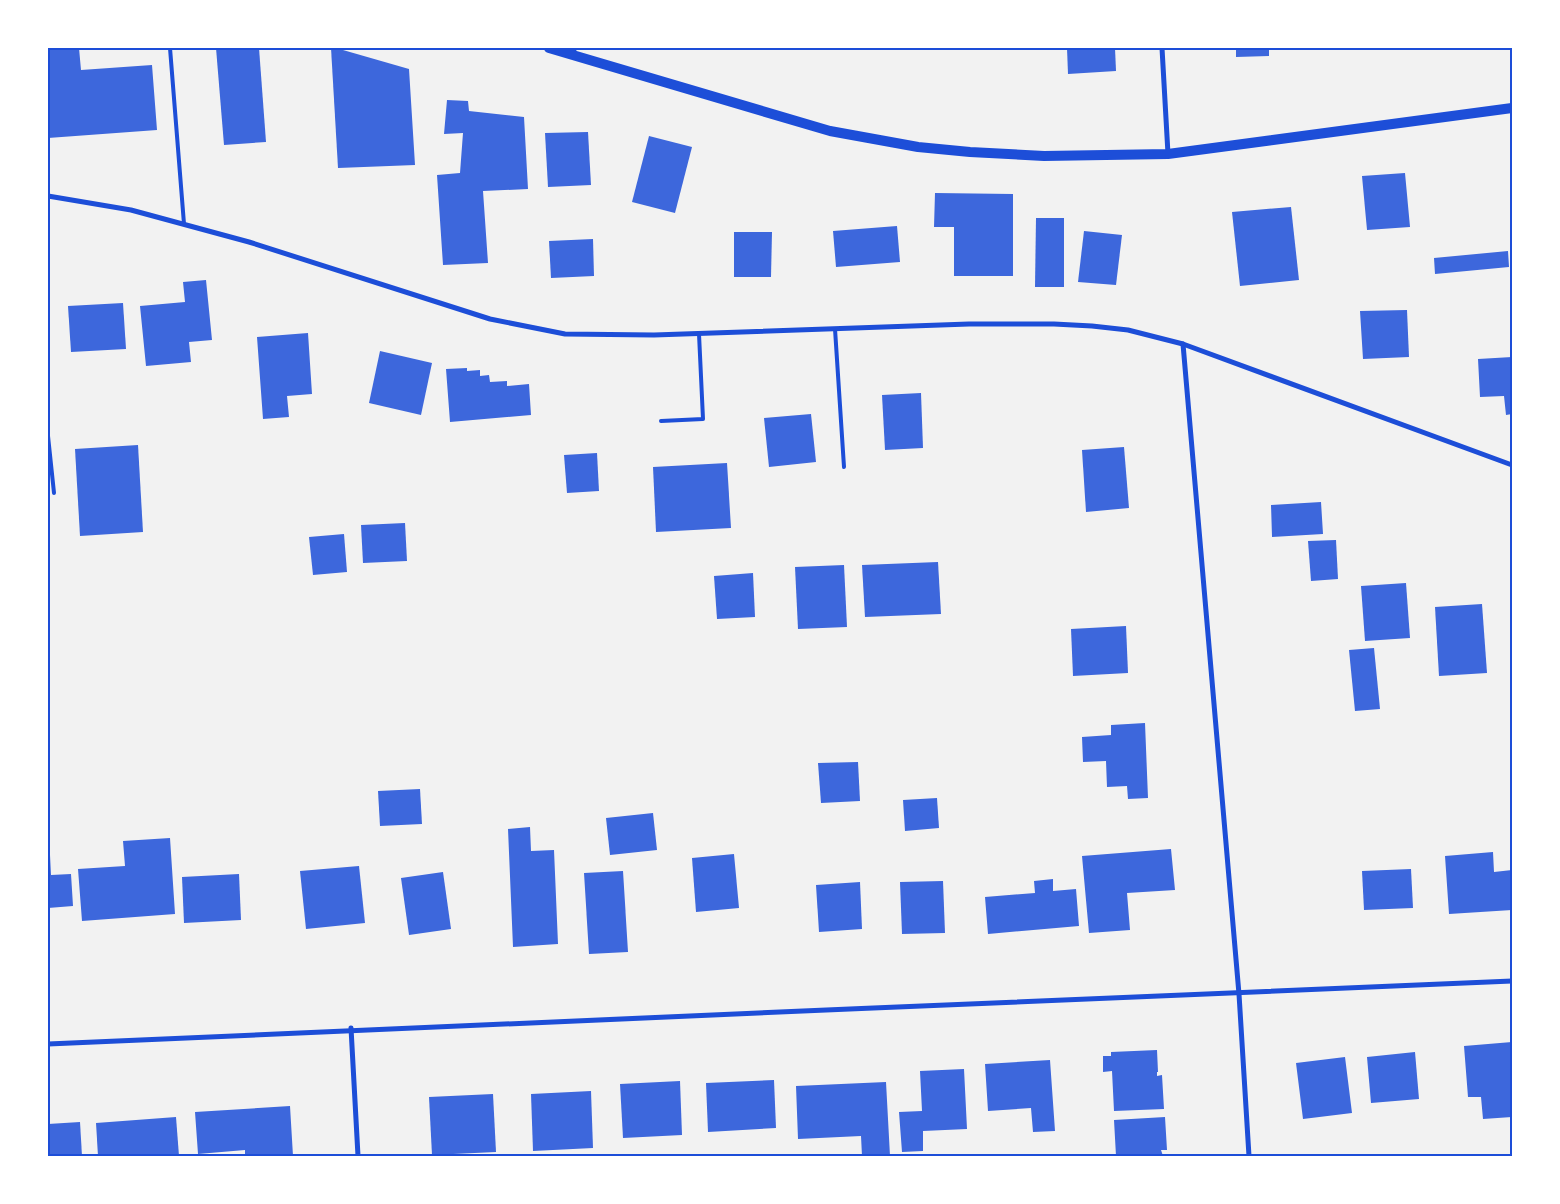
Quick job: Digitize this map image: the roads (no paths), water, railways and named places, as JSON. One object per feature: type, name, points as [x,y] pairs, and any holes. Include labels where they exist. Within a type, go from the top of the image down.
[{"type":"main road","points":[[549,48],[574,51],[830,131],[918,147],[1044,156],[1168,154],[1512,108]]},
{"type":"street","points":[[1162,48],[1168,154]]},
{"type":"street","points":[[48,196],[131,210],[184,224],[258,244],[490,319],[565,334],[699,334],[969,324],[1082,325],[1128,330],[1183,344],[1512,465]]},
{"type":"street","points":[[1183,344],[1239,994],[1249,1156]]},
{"type":"street","points":[[48,1044],[352,1028],[1512,982]]},
{"type":"street","points":[[352,1028],[358,1156]]},
{"type":"lane","points":[[170,48],[184,224]]},
{"type":"lane","points":[[836,329],[844,467]]},
{"type":"lane","points":[[661,421],[703,419],[699,334]]},
{"type":"lane","points":[[48,436],[54,494]]}]
